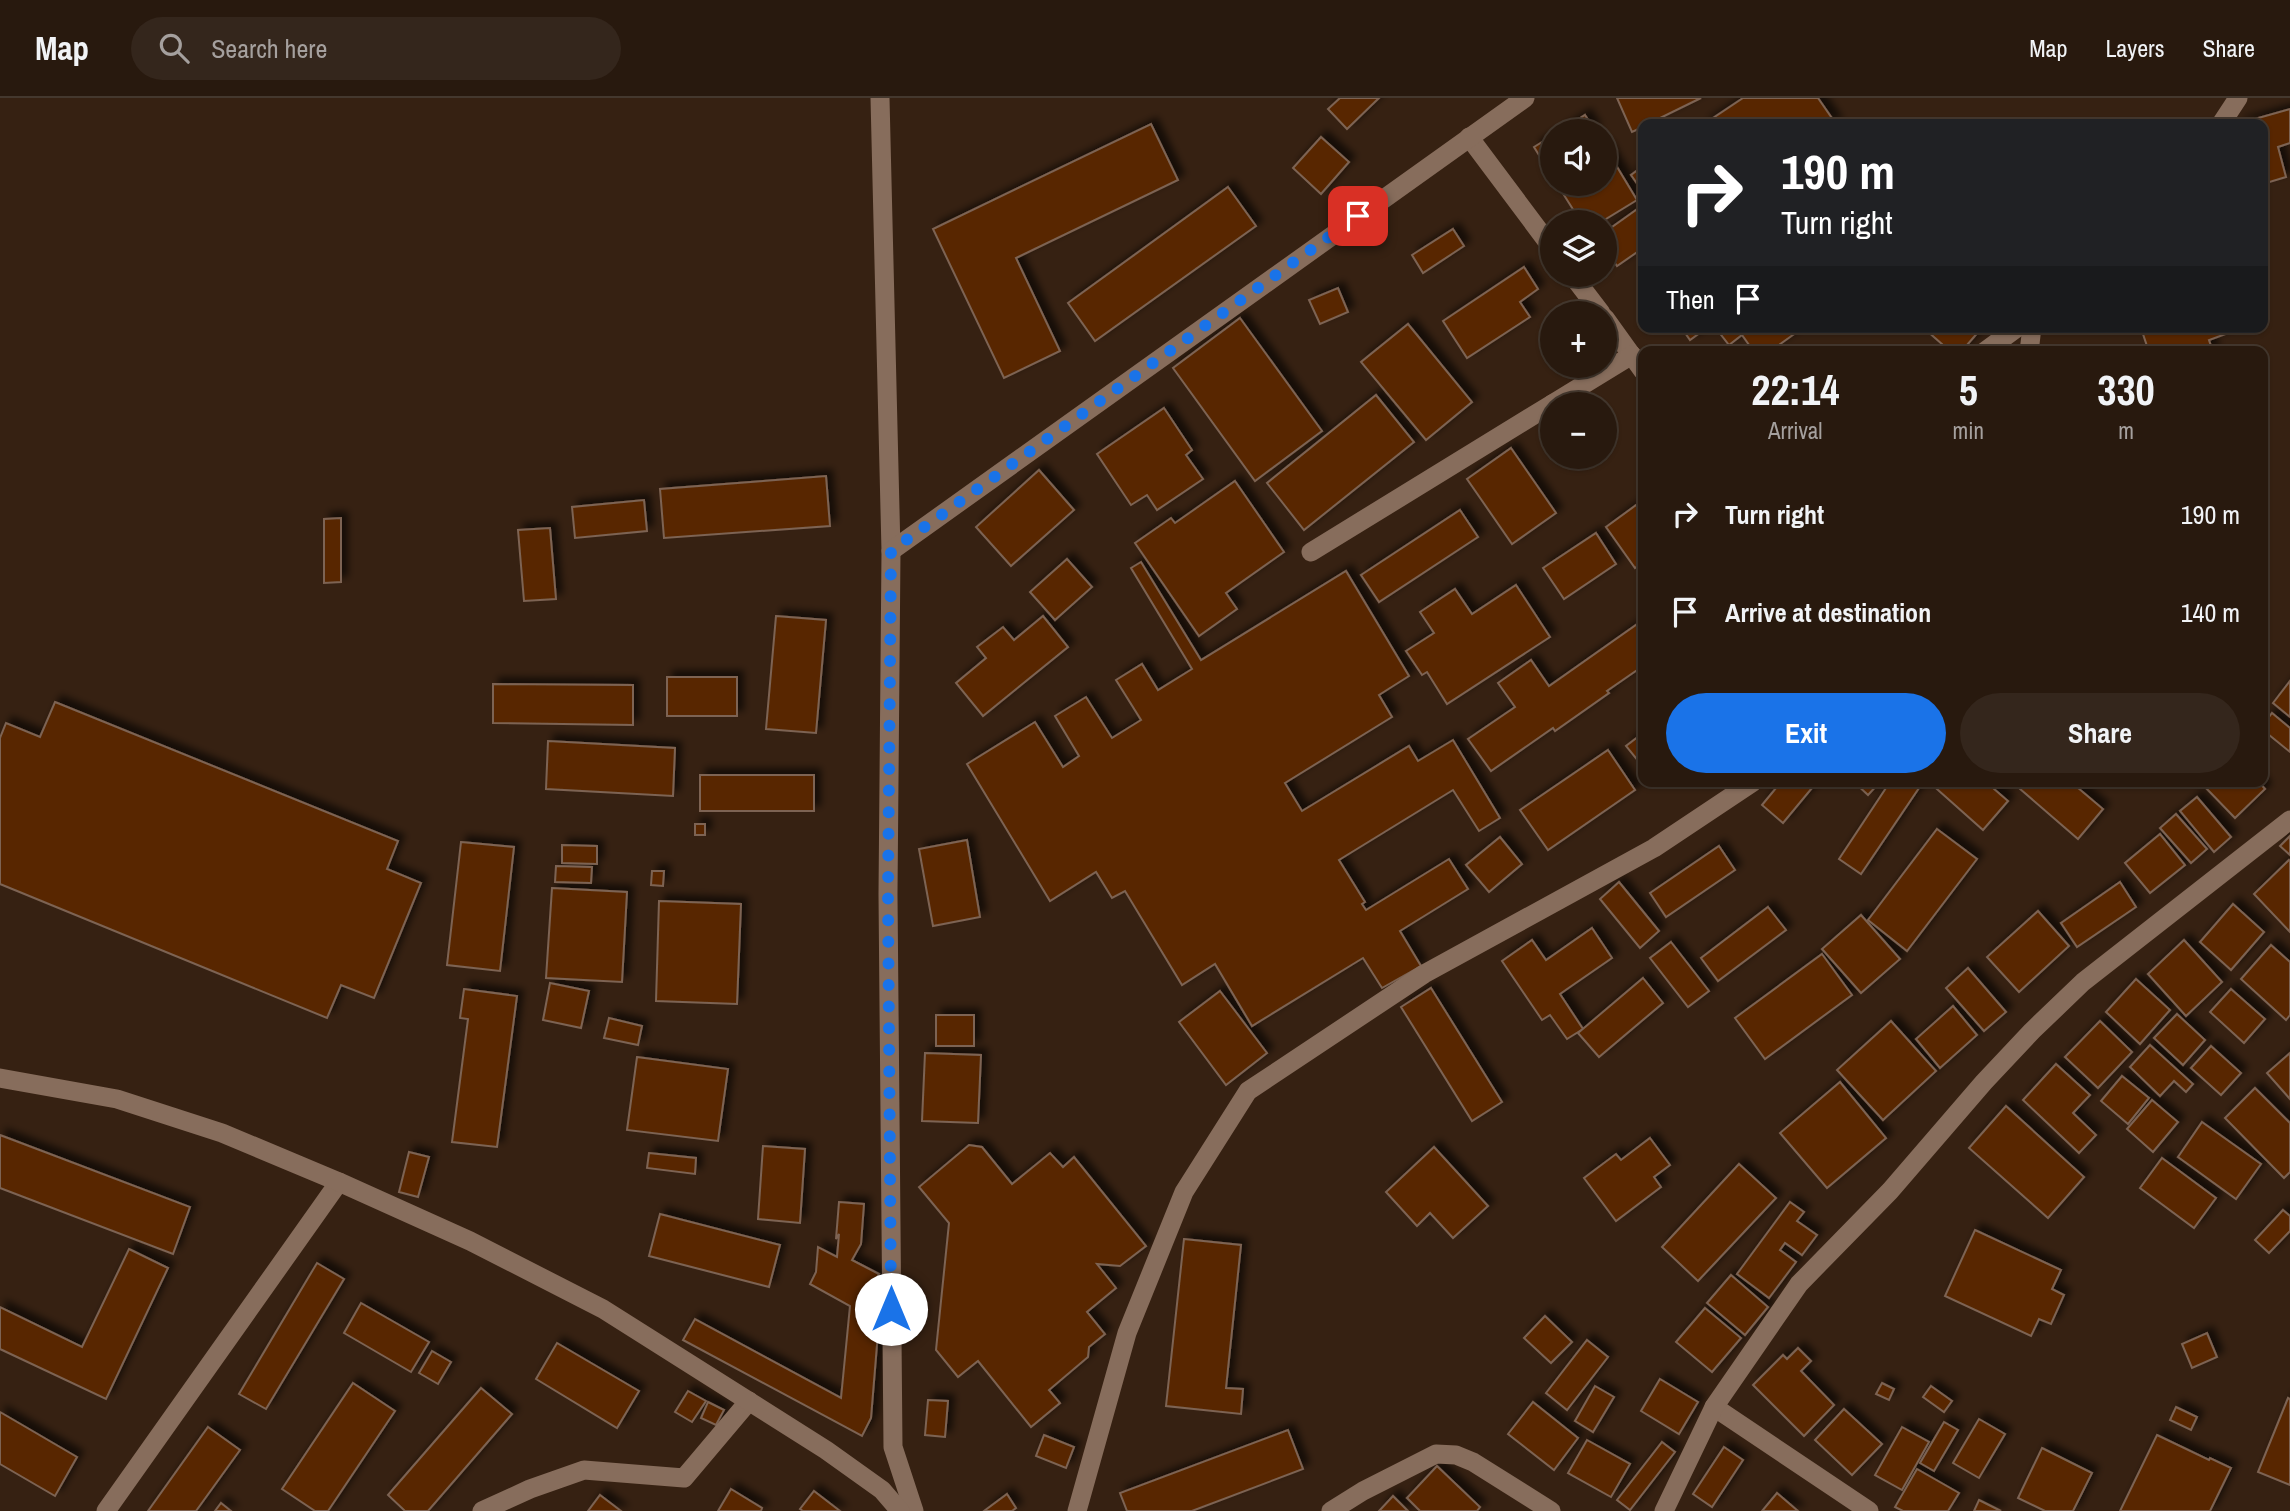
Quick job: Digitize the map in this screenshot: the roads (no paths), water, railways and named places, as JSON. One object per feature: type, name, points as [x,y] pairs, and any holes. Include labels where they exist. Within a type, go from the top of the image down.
[{"type":"street","points":[[880,98],[891,551],[888,908],[893,1447],[914,1511]]},
{"type":"street","points":[[891,551],[1525,98]]},
{"type":"street","points":[[2224,119],[2238,98]]},
{"type":"street","points":[[1469,137],[1540,232]]},
{"type":"street","points":[[1581,287],[1592,301]]},
{"type":"street","points":[[1992,346],[2010,333]]},
{"type":"street","points":[[1577,392],[1638,363],[1617,334]]},
{"type":"street","points":[[1311,552],[1540,411]]},
{"type":"street","points":[[1077,1511],[1128,1332],[1184,1192],[1248,1091],[1424,974],[1654,848],[1746,787]]},
{"type":"street","points":[[1664,1511],[1714,1407],[1799,1284],[1890,1191],[1984,1082],[2083,982],[2290,820]]},
{"type":"street","points":[[0,1078],[117,1099],[222,1133],[470,1241],[603,1309],[826,1450],[882,1490],[900,1511]]},
{"type":"street","points":[[106,1511],[339,1182]]},
{"type":"street","points":[[481,1511],[530,1489],[584,1470],[684,1478],[749,1401]]},
{"type":"street","points":[[1714,1407],[1869,1511]]},
{"type":"street","points":[[1331,1511],[1363,1491],[1436,1454],[1456,1455],[1474,1462],[1552,1511]]}]
